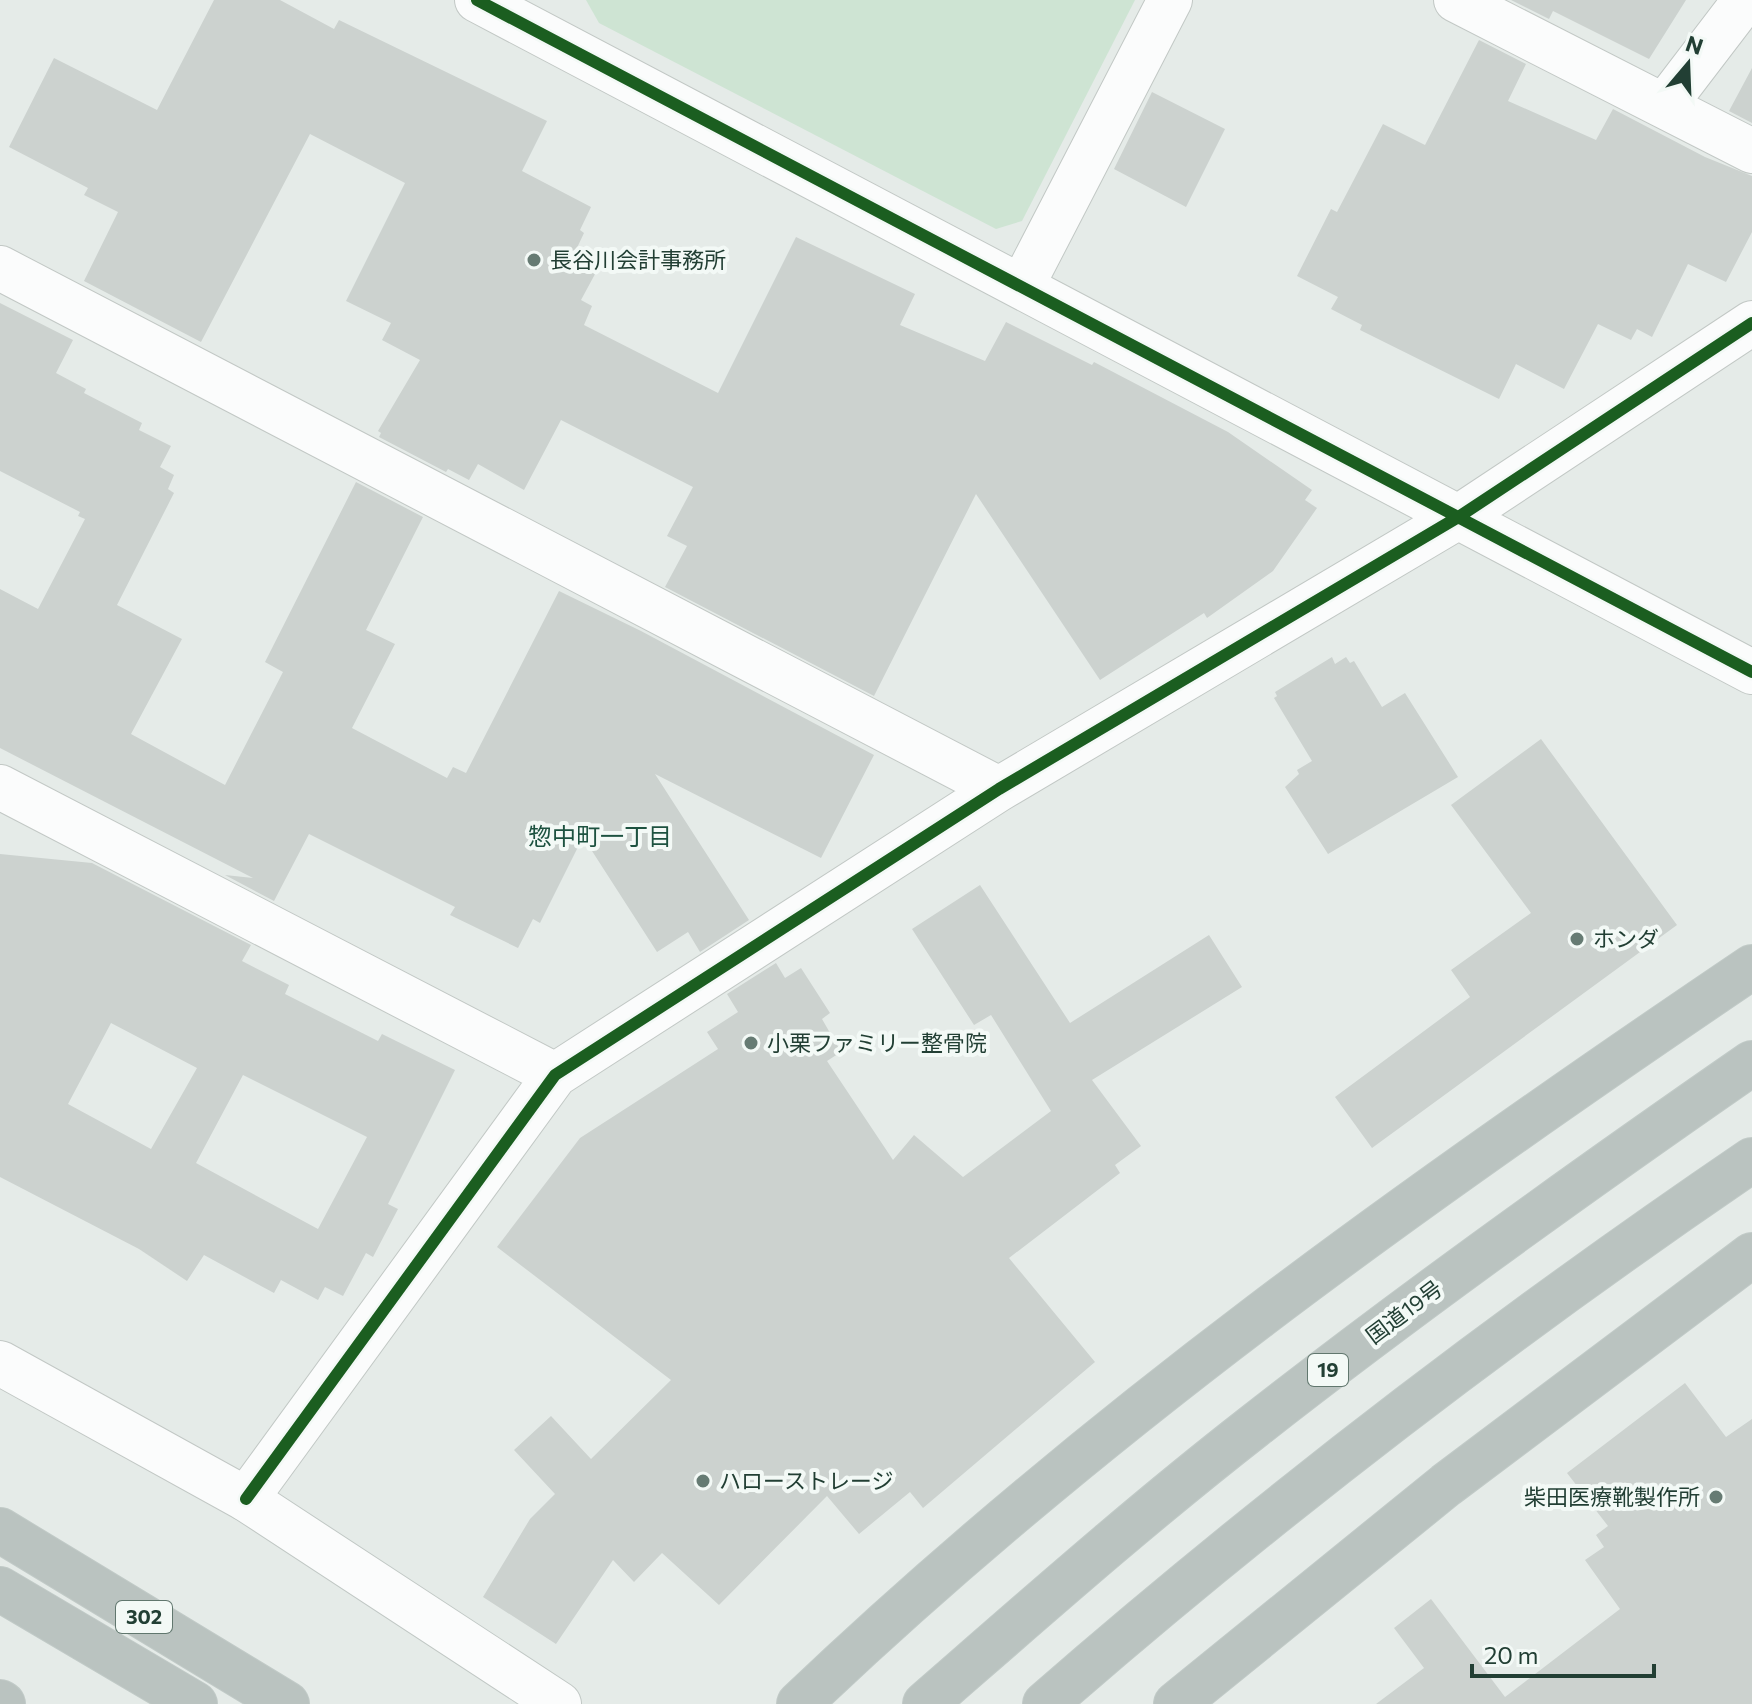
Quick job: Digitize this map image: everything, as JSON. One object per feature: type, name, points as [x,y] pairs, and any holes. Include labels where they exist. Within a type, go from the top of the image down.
[{"type":"highway","points":[[799,1704],[958,1559],[1062,1470],[1213,1351],[1590,1077],[1752,967]]},
{"type":"highway","name":"国道19号","points":[[925,1704],[1251,1428],[1457,1272],[1752,1063]]},
{"type":"highway","points":[[1045,1704],[1321,1473],[1500,1336],[1752,1160]]},
{"type":"highway","points":[[1176,1704],[1446,1485],[1752,1255]]},
{"type":"highway","name":"302","points":[[0,1530],[287,1704]]},
{"type":"highway","points":[[0,1589],[195,1704]]},
{"type":"street","points":[[477,0],[541,15],[1022,286],[1752,672]]},
{"type":"street","points":[[1022,286],[1170,0]]},
{"type":"street","points":[[1456,0],[1752,151]]},
{"type":"street","points":[[1664,106],[1745,0]]},
{"type":"street","points":[[0,268],[999,789]]},
{"type":"street","points":[[246,1499],[555,1075],[999,789],[1460,516],[1752,323]]},
{"type":"street","points":[[0,787],[555,1075]]},
{"type":"street","points":[[0,1363],[246,1499],[559,1704]]},
{"type":"green space","points":[[586,0],[1135,0],[1022,221],[996,229],[599,23]]},
{"type":"building","points":[[214,0],[280,0],[334,29],[339,20],[547,121],[522,171],[591,207],[580,230],[584,233],[576,250],[601,263],[581,300],[592,306],[584,325],[718,393],[796,237],[915,294],[900,325],[985,361],[1006,322],[1092,365],[1094,362],[1228,432],[1312,490],[1305,500],[1317,508],[1273,571],[1207,618],[1204,613],[1100,680],[976,494],[874,696],[665,587],[687,546],[667,536],[693,487],[561,420],[524,490],[478,464],[469,480],[448,469],[446,472],[379,437],[381,433],[378,431],[420,360],[382,340],[391,323],[346,301],[405,183],[310,134],[201,342],[84,281],[118,212],[84,195],[88,188],[9,147],[54,58],[157,110]]},
{"type":"building","points":[[1511,0],[1686,0],[1649,59],[1553,11],[1549,19]]},
{"type":"building","points":[[1479,40],[1526,64],[1508,101],[1596,140],[1613,109],[1705,157],[1752,176],[1752,232],[1726,282],[1688,264],[1652,337],[1637,329],[1631,340],[1598,324],[1564,389],[1516,364],[1499,399],[1360,330],[1362,325],[1331,309],[1338,297],[1297,276],[1331,209],[1337,212],[1383,124],[1425,145]]},
{"type":"building","points":[[1752,68],[1752,123],[1729,111]]},
{"type":"building","points":[[1152,92],[1225,129],[1186,207],[1114,169]]},
{"type":"building","points":[[0,303],[73,340],[56,373],[86,389],[84,393],[142,423],[139,430],[171,446],[160,467],[174,475],[168,489],[174,493],[117,605],[182,639],[131,734],[225,785],[283,672],[265,662],[356,482],[423,517],[366,630],[395,644],[352,728],[447,778],[453,767],[466,773],[559,591],[874,755],[821,858],[655,774],[749,920],[700,952],[688,932],[657,952],[583,837],[540,923],[533,919],[518,948],[450,915],[455,907],[309,834],[274,901],[225,875],[253,878],[0,748],[0,589],[38,609],[85,519],[78,516],[80,512],[0,471]]},
{"type":"building","points":[[1332,657],[1335,664],[1346,657],[1350,663],[1354,661],[1382,707],[1405,693],[1458,777],[1328,854],[1285,787],[1299,774],[1297,770],[1312,761],[1274,698],[1277,696],[1275,692]]},
{"type":"building","points":[[1541,739],[1677,925],[1372,1148],[1335,1097],[1470,997],[1451,970],[1531,913],[1451,805]]},
{"type":"building","points":[[0,854],[92,863],[251,945],[242,961],[289,985],[285,994],[378,1041],[382,1034],[455,1070],[388,1204],[398,1209],[373,1257],[366,1253],[343,1296],[325,1287],[318,1300],[281,1280],[274,1293],[204,1255],[187,1281],[139,1249],[0,1177]],"holes":[[[111,1023],[197,1068],[151,1149],[68,1104]],[[243,1075],[367,1137],[318,1229],[196,1163]]]},
{"type":"building","points":[[980,885],[1070,1023],[1209,935],[1242,987],[1092,1080],[1141,1146],[1115,1165],[1120,1173],[1009,1258],[1095,1362],[923,1508],[910,1492],[859,1534],[827,1496],[719,1605],[662,1553],[634,1582],[613,1560],[556,1644],[483,1597],[530,1519],[555,1494],[514,1450],[551,1416],[591,1459],[671,1380],[497,1247],[580,1138],[718,1049],[707,1032],[738,1012],[727,994],[776,963],[785,978],[801,968],[830,1013],[822,1019],[841,1052],[827,1061],[893,1160],[914,1135],[963,1177],[1051,1111],[991,1015],[974,1025],[912,929]]},
{"type":"building","points":[[1685,1383],[1726,1437],[1752,1419],[1752,1704],[1376,1704],[1424,1668],[1394,1628],[1431,1599],[1505,1697],[1620,1609],[1585,1560],[1604,1547],[1596,1535],[1608,1526],[1567,1473]]},
{"type":"cycle path","points":[[477,0],[1752,672]]},
{"type":"cycle path","points":[[246,1499],[555,1075],[999,789],[1460,516],[1752,323]]},
{"type":"place","name":"長谷川会計事務所","points":[[534,260]]},
{"type":"place","name":"ホンダ","points":[[1577,939]]},
{"type":"place","name":"小栗ファミリー整骨院","points":[[751,1043]]},
{"type":"place","name":"ハローストレージ","points":[[703,1481]]},
{"type":"place","name":"柴田医療靴製作所","points":[[1716,1497]]},
{"type":"district","name":"惣中町一丁目","points":[[600,837]]}]
